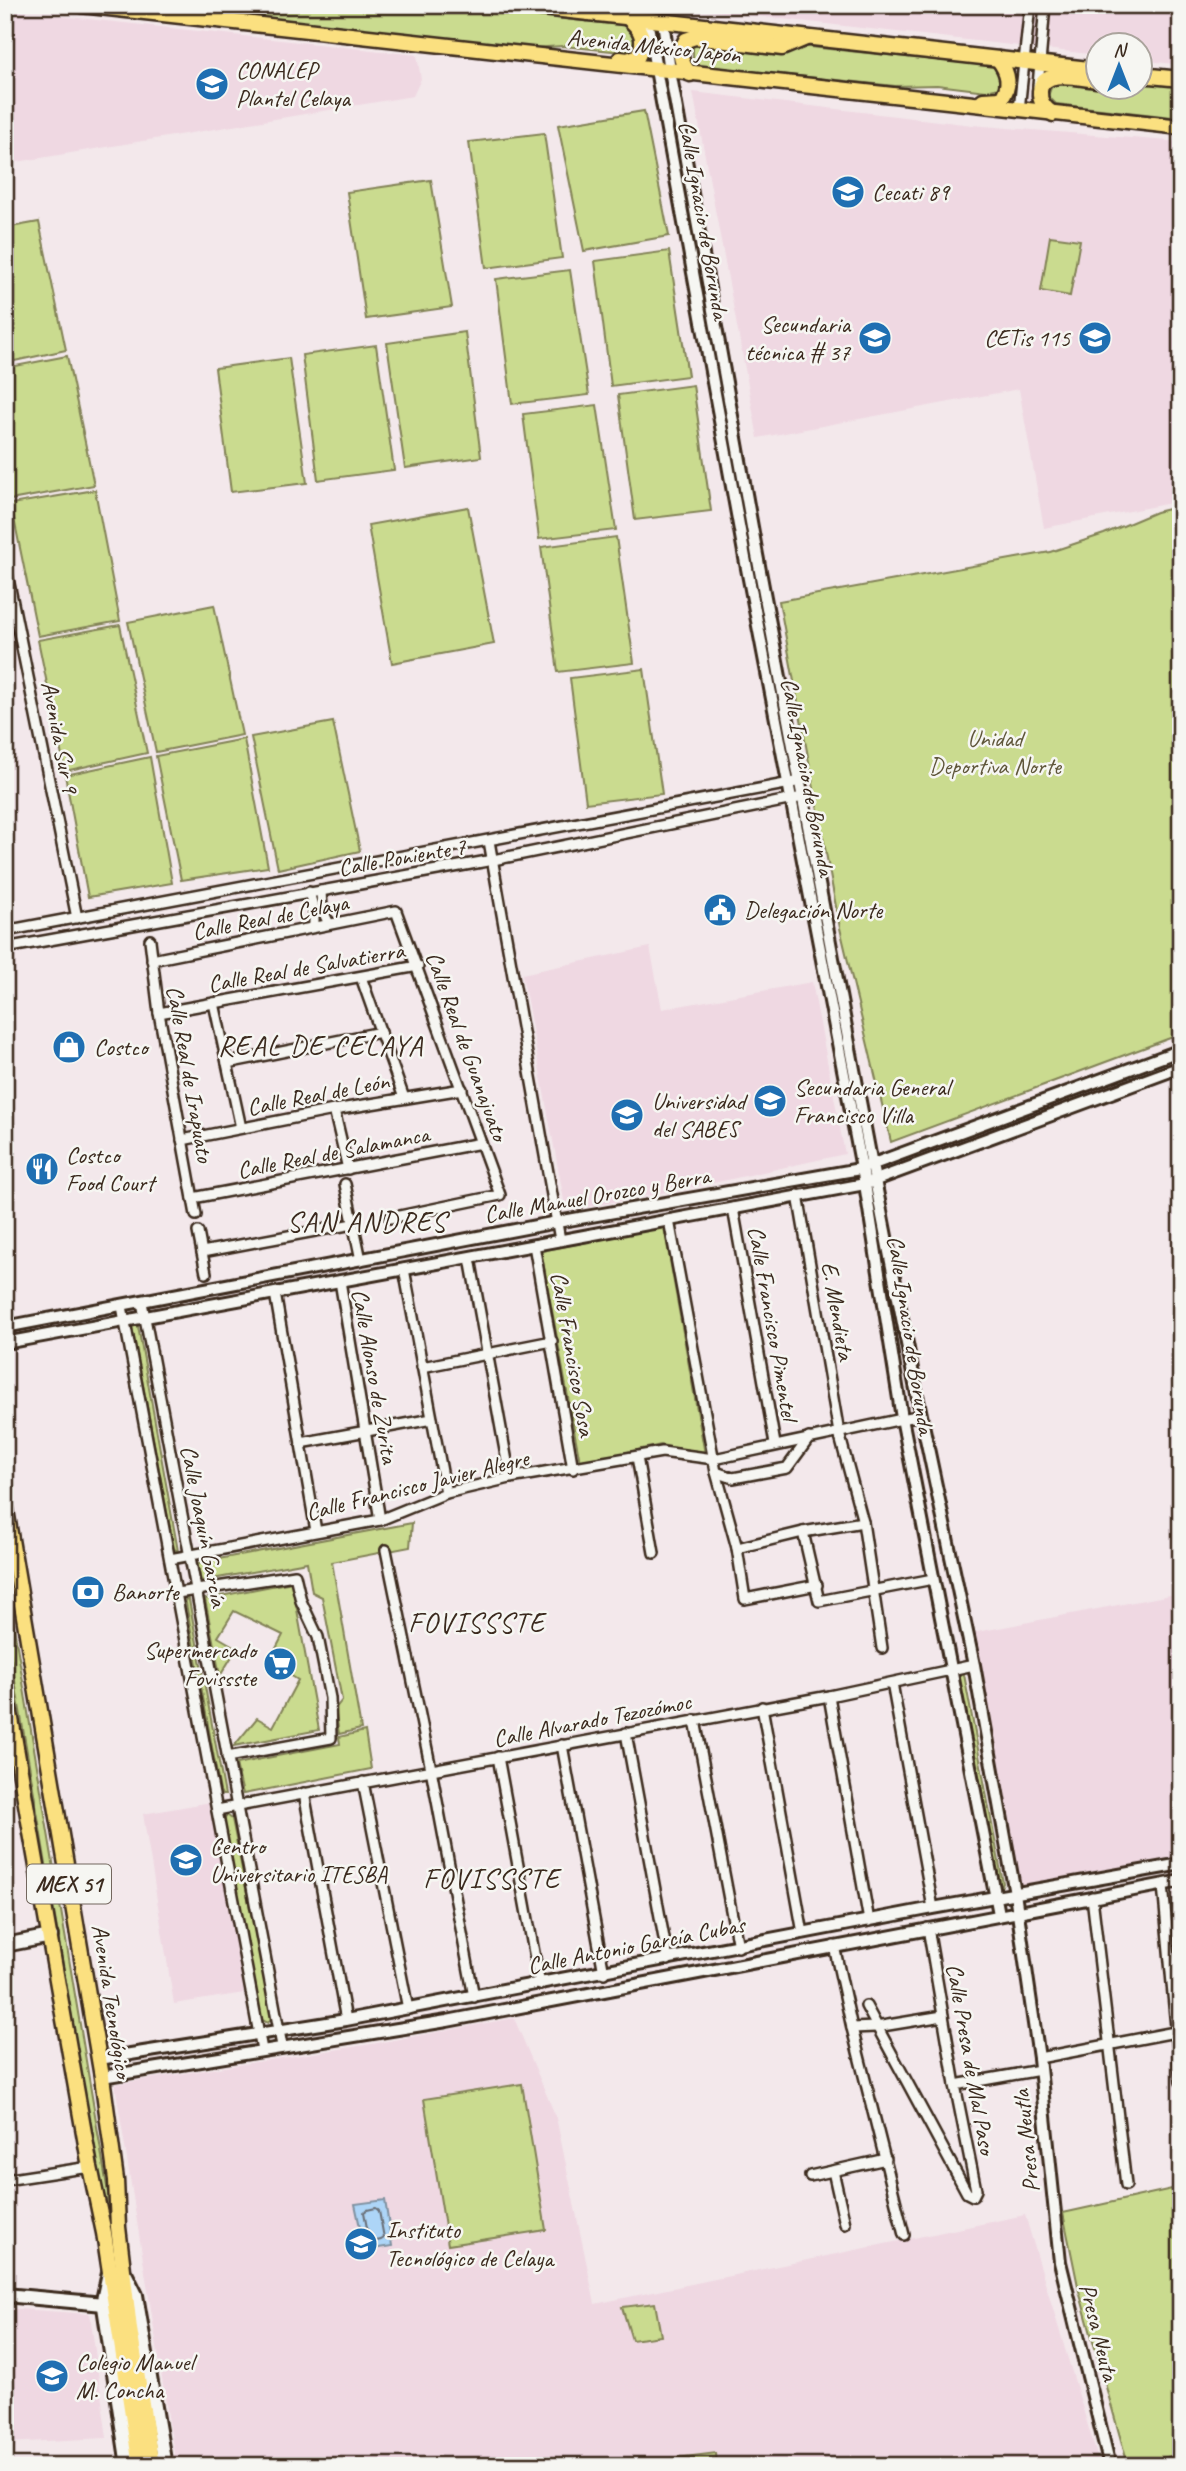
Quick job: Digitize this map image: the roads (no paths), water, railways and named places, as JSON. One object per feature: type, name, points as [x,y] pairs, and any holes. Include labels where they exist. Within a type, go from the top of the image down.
[{"type":"main road","name":"Avenida México Japón","points":[[81,5],[1181,127]]},
{"type":"main road","name":"Avenida México Japón","points":[[517,5],[1084,69]]},
{"type":"main road","points":[[531,55],[560,52],[628,60],[638,57],[643,35],[637,25],[627,18]]},
{"type":"main road","points":[[690,74],[682,64],[680,55],[686,40],[695,37],[782,48],[807,37]]},
{"type":"main road","points":[[902,97],[934,94],[990,101],[1001,99],[1007,92],[1009,80],[1006,69],[998,59]]},
{"type":"main road","points":[[1053,114],[1043,106],[1040,94],[1042,83],[1054,76],[1084,79]]},
{"type":"main road","points":[[1156,76],[1181,79]]},
{"type":"main road","name":"Avenida Tecnológico","points":[[5,1504],[102,2077],[116,2180],[116,2268],[140,2466]]},
{"type":"main road","name":"Avenida Tecnológico","points":[[5,1685],[90,2167],[116,2268],[152,2466]]},
{"type":"main road","points":[[5,1945],[51,1936]]},
{"type":"main road","points":[[116,2268],[104,2304],[128,2466]]},
{"type":"main road","points":[[116,2268],[136,2295],[165,2466]]},
{"type":"main road","points":[[5,2295],[104,2304]]},
{"type":"main road","points":[[1170,2466],[1181,2463]]},
{"type":"street","points":[[1030,5],[1037,113]]},
{"type":"street","points":[[1019,110],[1045,5]]},
{"type":"street","name":"Calle Ignacio de Borunda","points":[[647,20],[662,70],[801,781],[872,1165],[974,1665],[1015,1893],[1039,2058]]},
{"type":"street","name":"Calle Ignacio de Borunda","points":[[663,21],[662,70],[788,785],[865,1184],[902,1418],[999,1914]]},
{"type":"street","name":"Avenida Sur 9","points":[[5,564],[77,918]]},
{"type":"street","name":"Calle Poniente 7","points":[[5,931],[801,781]]},
{"type":"street","name":"Calle Poniente 7","points":[[5,948],[493,860],[804,797]]},
{"type":"street","points":[[489,841],[559,1240]]},
{"type":"street","points":[[321,891],[321,909],[329,924]]},
{"type":"street","points":[[309,892],[314,910],[314,928]]},
{"type":"street","name":"Calle Real de Celaya","points":[[152,960],[396,911]]},
{"type":"street","name":"Calle Real de Guanajuato","points":[[390,1218],[500,1195],[396,911]]},
{"type":"street","name":"Calle Real de Irapuato","points":[[150,940],[159,1013],[196,1215]]},
{"type":"street","name":"Calle Real de Salvatierra","points":[[159,1013],[418,966]]},
{"type":"street","points":[[361,977],[404,1098]]},
{"type":"street","points":[[214,1003],[241,1128]]},
{"type":"street","points":[[227,1063],[382,1032]]},
{"type":"street","name":"Calle Manuel Orozco y Berra","points":[[5,1327],[557,1222],[860,1169],[1181,1050]]},
{"type":"street","name":"Calle Manuel Orozco y Berra","points":[[5,1343],[865,1184],[1181,1067]]},
{"type":"street","name":"Calle Real de León","points":[[182,1140],[334,1110],[462,1089]]},
{"type":"street","points":[[334,1110],[348,1169]]},
{"type":"street","name":"Calle Real de Salamanca","points":[[192,1198],[481,1143]]},
{"type":"street","points":[[345,1184],[361,1260]]},
{"type":"street","name":"E. Mendieta","points":[[798,1195],[839,1433],[863,1522],[882,1648]]},
{"type":"street","name":"Calle Francisco Pimentel","points":[[733,1208],[775,1444]]},
{"type":"street","points":[[669,1220],[716,1472],[737,1548],[745,1599],[817,1585]]},
{"type":"street","points":[[202,1252],[353,1224]]},
{"type":"street","points":[[198,1232],[206,1273]]},
{"type":"street","name":"Calle Francisco Sosa","points":[[534,1245],[573,1469]]},
{"type":"street","points":[[470,1258],[510,1478]]},
{"type":"street","points":[[404,1269],[446,1493]]},
{"type":"street","name":"Calle Alonso de Zurita","points":[[340,1281],[380,1520]]},
{"type":"street","points":[[275,1293],[316,1531]]},
{"type":"street","name":"Calle Joaquín García","points":[[142,1302],[282,2046]]},
{"type":"street","name":"Calle Joaquín García","points":[[122,1306],[262,2050]]},
{"type":"street","points":[[422,1367],[552,1341]]},
{"type":"street","name":"Calle Francisco Javier Alegre","points":[[170,1559],[380,1520],[446,1493],[510,1478],[662,1452],[714,1459],[921,1415]]},
{"type":"street","points":[[301,1443],[432,1419]]},
{"type":"street","points":[[716,1472],[733,1478],[787,1468],[809,1438]]},
{"type":"street","points":[[637,1457],[654,1553]]},
{"type":"street","points":[[737,1548],[803,1532],[863,1522]]},
{"type":"street","points":[[803,1532],[819,1601],[933,1579]]},
{"type":"street","points":[[386,1550],[432,1769],[474,1997]]},
{"type":"street","points":[[177,1593],[295,1575],[301,1601],[318,1637],[330,1698],[331,1738],[227,1757]]},
{"type":"street","name":"Calle Alvarado Tezozómoc","points":[[217,1810],[829,1696],[974,1665]]},
{"type":"street","points":[[892,1683],[933,1908]]},
{"type":"street","points":[[829,1696],[869,1921]]},
{"type":"street","points":[[762,1707],[803,1933]]},
{"type":"street","points":[[695,1720],[738,1947]]},
{"type":"street","points":[[626,1733],[668,1960]]},
{"type":"street","points":[[562,1745],[604,1973]]},
{"type":"street","points":[[498,1756],[540,1985]]},
{"type":"street","points":[[363,1782],[408,2009]]},
{"type":"street","points":[[304,1793],[346,2020]]},
{"type":"street","name":"Calle Antonio García Cubas","points":[[99,2059],[279,2032],[443,2003],[933,1908],[1181,1864]]},
{"type":"street","name":"Calle Antonio García Cubas","points":[[102,2077],[447,2021],[1181,1881]]},
{"type":"street","points":[[1163,1885],[1181,2082]]},
{"type":"street","points":[[1092,1898],[1125,2185]]},
{"type":"street","name":"Calle Presa de Mal Paso","points":[[876,2027],[967,2193],[973,2196],[976,2190],[928,1928]]},
{"type":"street","points":[[834,1946],[904,2235]]},
{"type":"street","points":[[443,2003],[447,2021]]},
{"type":"street","points":[[866,2006],[876,2027]]},
{"type":"street","points":[[852,2028],[876,2027],[943,2016]]},
{"type":"street","points":[[1039,2058],[1175,2032]]},
{"type":"street","points":[[204,2043],[206,2059]]},
{"type":"street","name":"Presa Neutla","points":[[1039,2058],[1055,2208]]},
{"type":"street","points":[[955,2085],[1040,2070]]},
{"type":"street","points":[[810,2176],[886,2159]]},
{"type":"street","points":[[5,2180],[90,2167]]},
{"type":"street","points":[[833,2171],[845,2224]]},
{"type":"street","name":"Presa Neuta","points":[[1055,2208],[1060,2262],[1110,2466]]},
{"type":"water","points":[[385,2200],[392,2246],[365,2250],[355,2204]]},
{"type":"place","name":"CONALEP Plantel Celaya","points":[[212,84]]},
{"type":"place","name":"Cecati 89","points":[[848,192]]},
{"type":"place","name":"Secundaria técnica # 37","points":[[875,338]]},
{"type":"place","name":"CETis 115","points":[[1095,338]]},
{"type":"place","name":"Delegación Norte","points":[[720,910]]},
{"type":"place","name":"Costco","points":[[69,1047]]},
{"type":"place","name":"Secundaria General Francisco Villa","points":[[770,1101]]},
{"type":"place","name":"Universidad del SABES","points":[[627,1115]]},
{"type":"place","name":"Costco Food Court","points":[[42,1169]]},
{"type":"place","name":"Banorte","points":[[88,1592]]},
{"type":"place","name":"Supermercado Fovissste","points":[[280,1664]]},
{"type":"place","name":"Centro Universitario ITESBA","points":[[186,1860]]},
{"type":"place","name":"Instituto Tecnológico de Celaya","points":[[361,2244]]},
{"type":"place","name":"Colegio Manuel M. Concha","points":[[52,2376]]},
{"type":"district","name":"REAL DE CELAYA","points":[[321,1045]]},
{"type":"district","name":"SAN ANDRES","points":[[367,1221]]},
{"type":"district","name":"FOVISSSTE","points":[[477,1622]]},
{"type":"district","name":"FOVISSSTE","points":[[492,1878]]},
{"type":"park label","name":"Unidad Deportiva Norte","points":[[995,752]]}]
